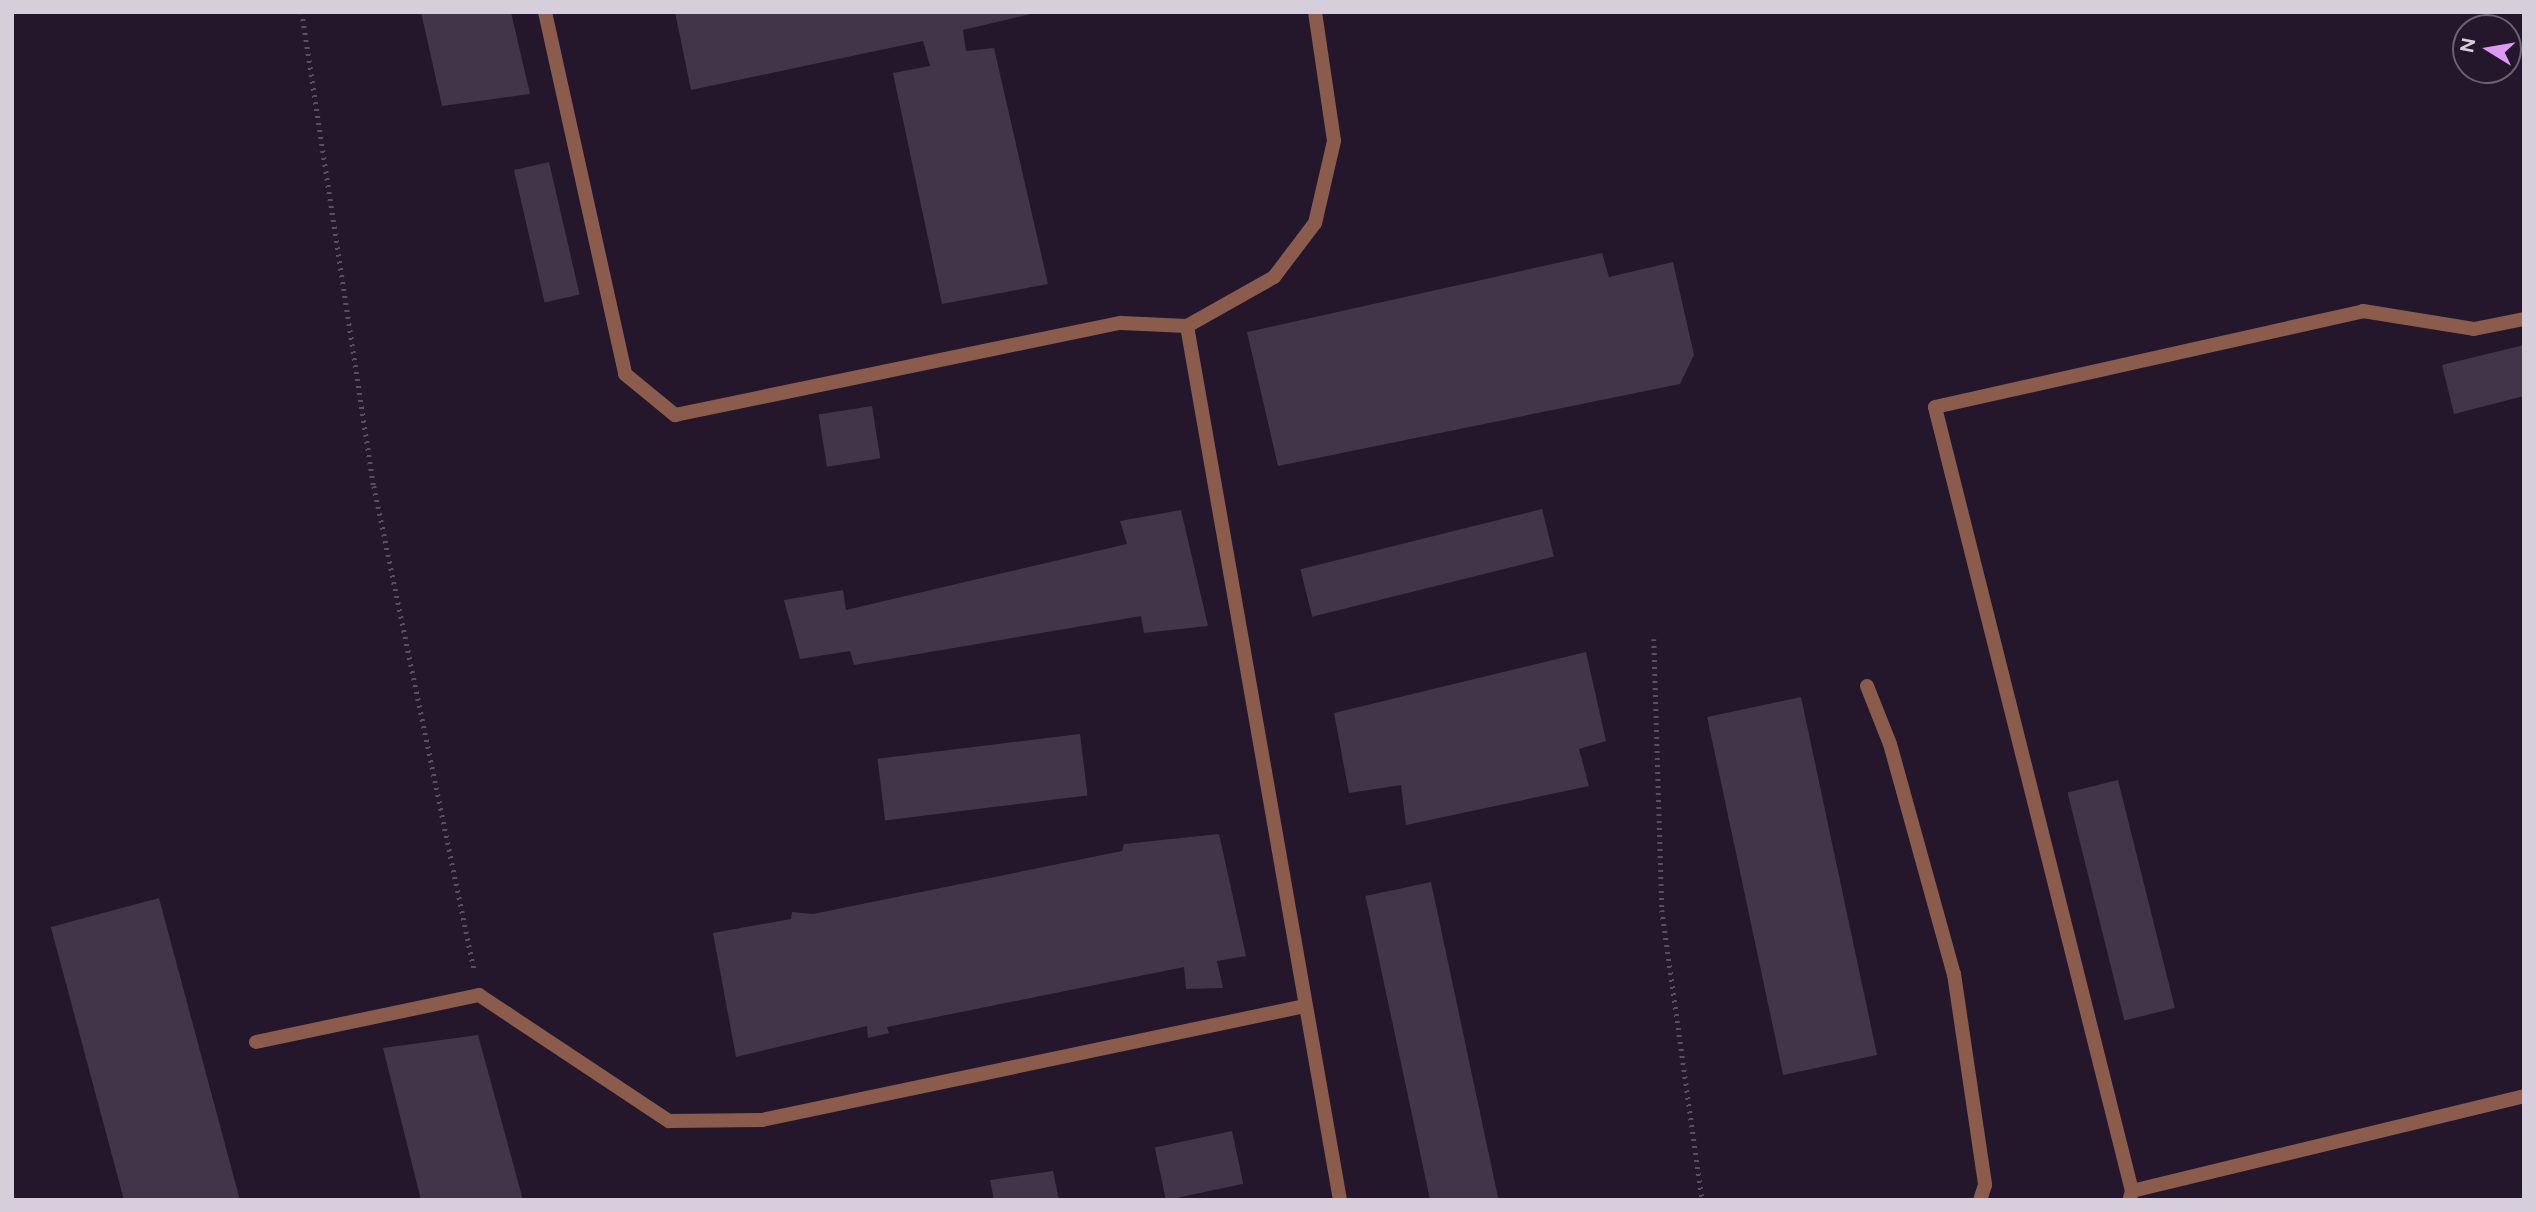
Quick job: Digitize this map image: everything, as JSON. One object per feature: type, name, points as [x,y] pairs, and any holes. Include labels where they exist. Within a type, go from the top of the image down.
[{"type":"lane","points":[[545,12],[625,374],[675,415],[1121,323],[1187,326],[1273,277],[1315,223],[1334,141],[1315,12]]},
{"type":"lane","points":[[2524,318],[2474,329],[2362,311],[1935,407],[2131,1195],[2524,1096]]},
{"type":"lane","points":[[1187,326],[1340,1200]]},
{"type":"lane","points":[[1867,686],[1890,744],[1954,974],[1985,1185],[1980,1200]]},
{"type":"lane","points":[[256,1042],[479,995],[669,1121],[762,1120],[1305,1006]]},
{"type":"path","points":[[302,12],[374,486],[479,995]]},
{"type":"path","points":[[1654,639],[1662,910],[1702,1200]]},
{"type":"building","points":[[421,12],[511,12],[530,94],[442,106]]},
{"type":"building","points":[[675,12],[1039,12],[963,30],[966,51],[994,48],[1048,284],[942,304],[893,73],[930,66],[923,41],[691,90]]},
{"type":"building","points":[[549,162],[580,295],[545,303],[514,170]]},
{"type":"building","points":[[1602,253],[1609,277],[1673,262],[1694,355],[1680,384],[1278,466],[1247,332]]},
{"type":"building","points":[[2524,345],[2524,396],[2454,414],[2442,365]]},
{"type":"building","points":[[872,406],[880,458],[827,467],[819,414]]},
{"type":"building","points":[[1542,509],[1554,557],[1312,617],[1300,569]]},
{"type":"building","points":[[1181,510],[1208,626],[1144,633],[1141,616],[854,665],[850,651],[800,659],[784,600],[843,590],[846,610],[1127,544],[1120,521]]},
{"type":"building","points":[[1586,652],[1606,741],[1579,749],[1589,786],[1406,825],[1401,785],[1349,793],[1334,713]]},
{"type":"building","points":[[1801,697],[1877,1055],[1783,1075],[1707,717]]},
{"type":"building","points":[[1080,734],[1088,796],[885,820],[878,759]]},
{"type":"building","points":[[2118,780],[2175,1008],[2124,1021],[2068,793]]},
{"type":"building","points":[[1219,834],[1246,956],[1217,961],[1223,988],[1186,989],[1184,967],[887,1027],[889,1033],[868,1038],[867,1026],[736,1057],[713,933],[791,919],[792,912],[813,914],[1122,851],[1124,844]]},
{"type":"building","points":[[1431,882],[1499,1200],[1430,1200],[1365,896]]},
{"type":"building","points":[[159,898],[240,1200],[124,1200],[51,927]]},
{"type":"building","points":[[478,1035],[523,1200],[421,1200],[383,1048]]},
{"type":"building","points":[[1232,1131],[1243,1184],[1166,1200],[1155,1147]]},
{"type":"building","points":[[1053,1171],[1059,1200],[994,1200],[990,1180]]}]
